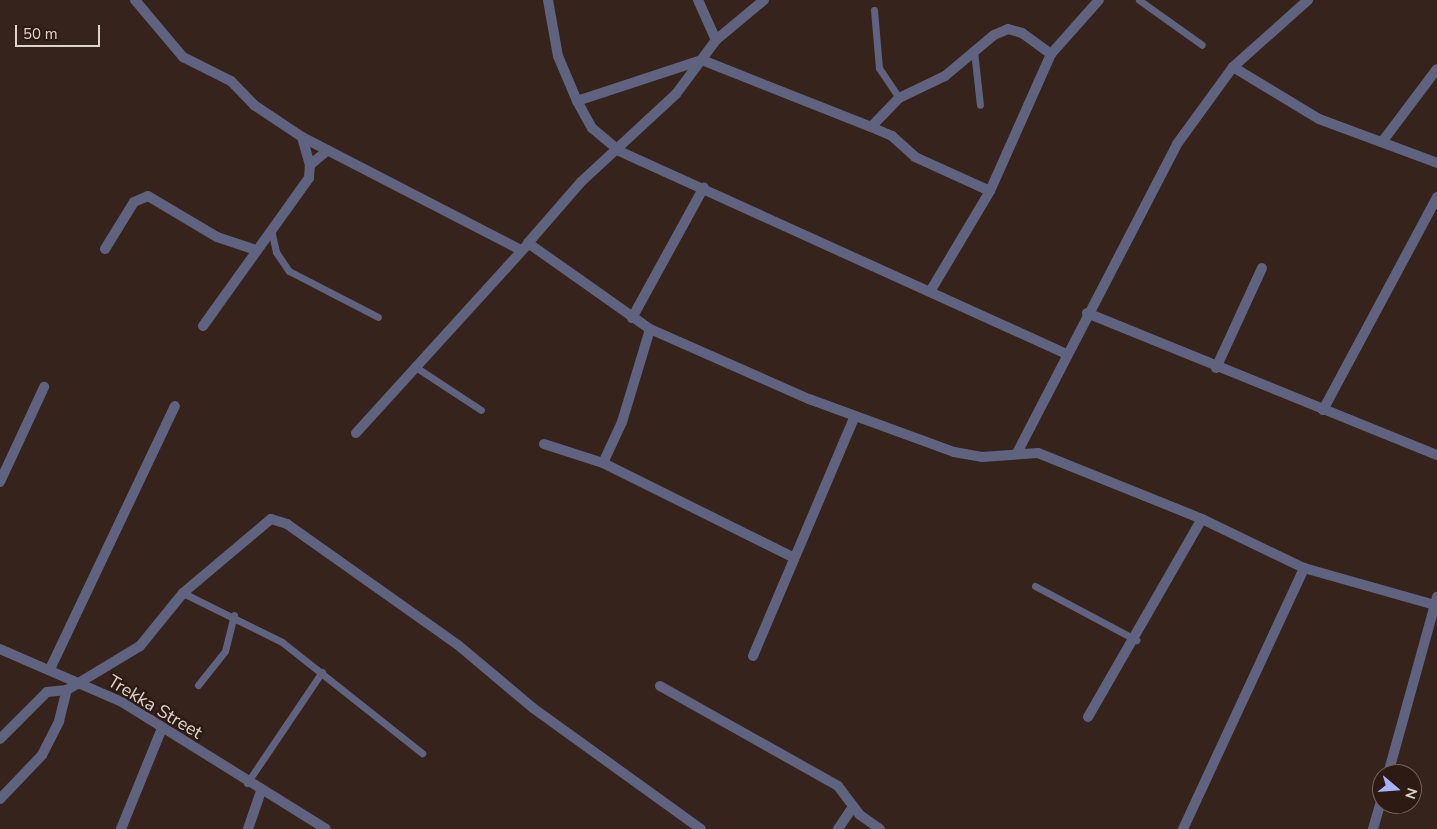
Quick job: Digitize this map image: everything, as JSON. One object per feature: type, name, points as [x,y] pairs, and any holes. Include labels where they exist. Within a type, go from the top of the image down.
[{"type":"street","points":[[135,0],[183,57],[231,81],[254,105],[302,137],[525,247],[650,329],[855,416],[954,452],[982,457],[1038,453],[1202,519],[1304,568],[1436,601],[1391,764]]},
{"type":"street","points":[[548,0],[558,56],[577,102],[592,128],[619,150],[704,186],[1067,354]]},
{"type":"street","points":[[698,0],[716,40]]},
{"type":"street","points":[[356,433],[413,366],[525,247],[581,182],[619,150],[676,94],[716,40],[764,0]]},
{"type":"street","points":[[931,290],[990,191],[1051,54],[1099,0]]},
{"type":"street","points":[[1017,453],[1176,144],[1232,67],[1308,0]]},
{"type":"street","points":[[871,127],[899,98],[945,76],[974,51],[1008,29],[1032,38],[1051,54]]},
{"type":"street","points":[[577,102],[702,60],[892,136],[915,157],[990,191]]},
{"type":"street","points":[[1232,67],[1319,119],[1437,163]]},
{"type":"street","points":[[1382,142],[1437,69]]},
{"type":"street","points":[[204,326],[256,250],[309,178],[310,165],[302,137]]},
{"type":"street","points":[[310,165],[328,150]]},
{"type":"street","points":[[632,318],[704,186]]},
{"type":"street","points":[[105,249],[134,202],[148,196],[217,237],[256,250]]},
{"type":"street","points":[[1323,410],[1437,198]]},
{"type":"street","points":[[1216,368],[1262,268]]},
{"type":"street","points":[[1088,313],[1216,368],[1437,455]]},
{"type":"street","points":[[603,463],[622,422],[650,329]]},
{"type":"street","points":[[0,482],[44,388]]},
{"type":"street","points":[[50,670],[175,406]]},
{"type":"street","points":[[753,656],[792,557],[823,496],[855,416]]},
{"type":"street","points":[[544,444],[603,463],[792,557]]},
{"type":"street","points":[[0,798],[42,755],[58,722],[67,690],[76,681],[140,646],[183,593],[261,523],[271,518],[287,524],[458,645],[533,708],[701,829]]},
{"type":"street","points":[[1088,717],[1136,640],[1202,519]]},
{"type":"street","points":[[1183,829],[1304,568]]},
{"type":"street","name":"Trekka Street","points":[[0,649],[76,681],[162,728],[246,783],[326,829]]},
{"type":"street","points":[[660,686],[838,786],[853,807],[880,829]]},
{"type":"street","points":[[0,739],[47,692],[67,690]]},
{"type":"street","points":[[121,829],[162,728]]},
{"type":"street","points":[[248,829],[261,792]]},
{"type":"street","points":[[838,829],[853,807]]},
{"type":"street","points":[[1373,829],[1377,814]]},
{"type":"lane","points":[[1139,0],[1202,46]]},
{"type":"lane","points":[[874,10],[879,68],[899,98]]},
{"type":"lane","points":[[974,51],[980,105]]},
{"type":"lane","points":[[271,230],[276,252],[289,272],[378,317]]},
{"type":"lane","points":[[413,366],[481,410]]},
{"type":"lane","points":[[1035,586],[1136,640]]},
{"type":"lane","points":[[183,593],[234,615],[282,642],[422,753]]},
{"type":"lane","points":[[198,685],[225,650],[234,615]]},
{"type":"lane","points":[[246,783],[322,672]]}]
